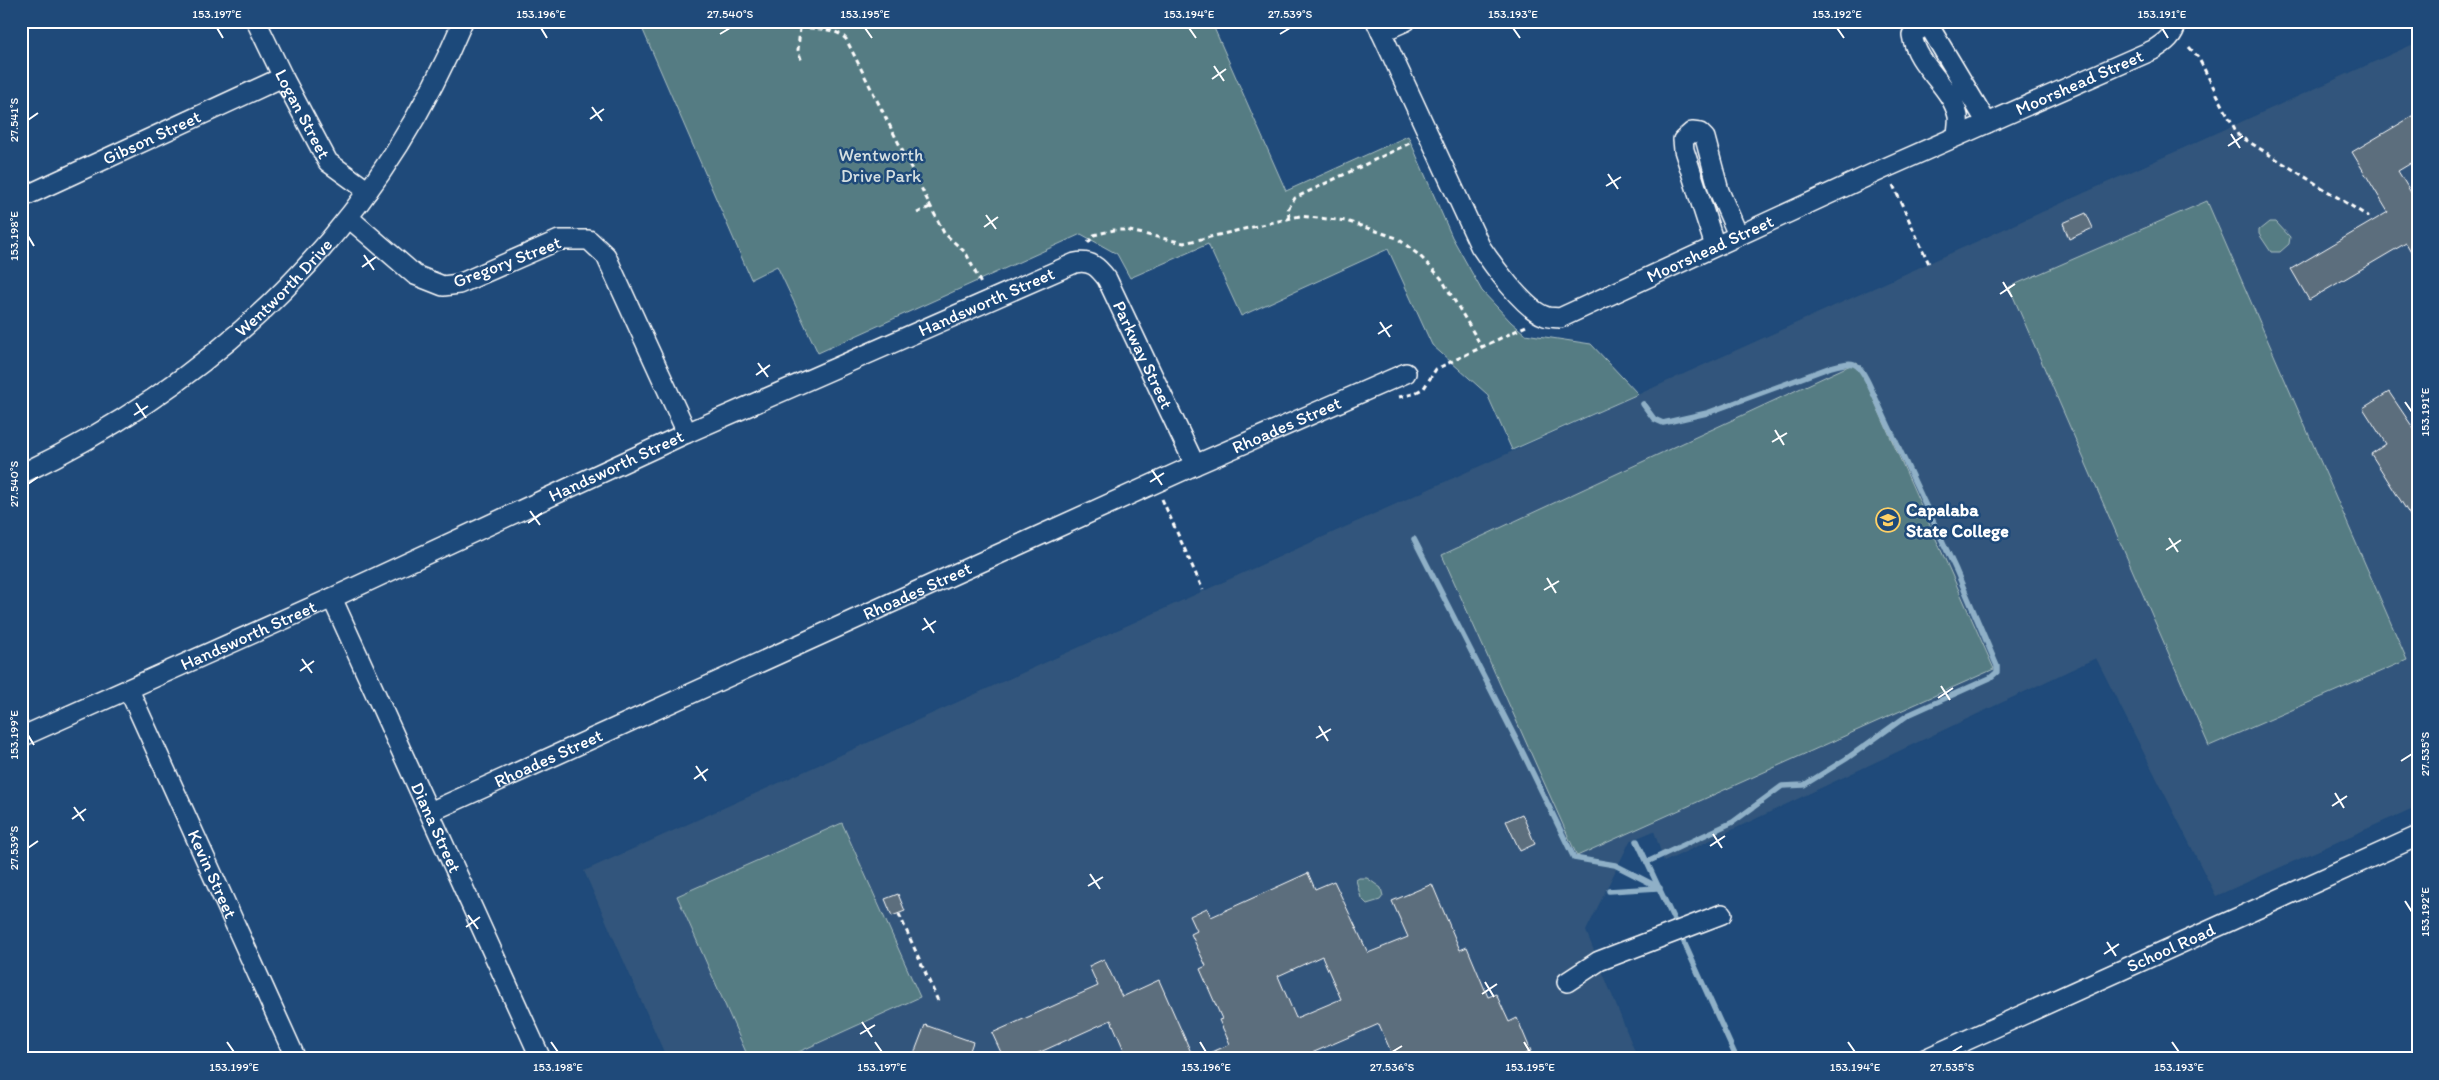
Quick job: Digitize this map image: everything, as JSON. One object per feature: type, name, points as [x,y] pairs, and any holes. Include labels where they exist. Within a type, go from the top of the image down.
[{"type":"street","name":"Logan Street","points":[[256,21],[328,162],[368,192]]},
{"type":"street","name":"Wentworth Drive","points":[[21,474],[91,439],[189,374],[274,300],[349,218],[368,192],[406,135],[450,53],[463,21]]},
{"type":"street","points":[[1379,27],[1406,21]]},
{"type":"street","name":"Moorshead Street","points":[[1379,27],[1480,246],[1494,266],[1529,306],[1546,317],[1560,318],[1957,136],[2153,50],[2164,43],[2175,32],[2177,21]]},
{"type":"street","points":[[1957,136],[1958,117],[1951,100],[1928,70],[1914,45],[1912,35],[1924,26],[1932,31],[1987,123]]},
{"type":"street","name":"Gibson Street","points":[[21,198],[283,77]]},
{"type":"street","points":[[1715,246],[1684,150],[1683,140],[1692,132],[1700,133],[1705,138],[1719,191],[1738,235]]},
{"type":"street","name":"Gregory Street","points":[[349,218],[415,275],[443,286],[459,284],[559,240],[589,240],[606,256],[687,433]]},
{"type":"street","name":"Parkway Street","points":[[1075,263],[1085,261],[1093,264],[1108,279],[1195,465]]},
{"type":"street","name":"Handsworth Street","points":[[21,736],[129,690],[332,598],[687,433],[1075,263]]},
{"type":"street","name":"Rhoades Street","points":[[430,812],[1195,465],[1406,373]]},
{"type":"street","name":"Diana Street","points":[[332,598],[541,1059]]},
{"type":"street","name":"Kevin Street","points":[[129,690],[296,1059]]},
{"type":"street","name":"School Road","points":[[1925,1059],[2418,836]]},
{"type":"street","points":[[1568,982],[1599,961],[1722,914]]},
{"type":"path","points":[[784,21],[800,28],[829,30],[842,35],[846,40],[944,233],[966,252],[981,285]]},
{"type":"path","points":[[800,28],[798,50],[802,62]]},
{"type":"path","points":[[2189,48],[2198,57],[2238,135],[2369,217]]},
{"type":"path","points":[[1289,218],[1288,209],[1295,198],[1399,150],[1428,132]]},
{"type":"path","points":[[1893,185],[1930,266]]},
{"type":"path","points":[[918,213],[930,207]]},
{"type":"path","points":[[1088,243],[1091,237],[1101,232],[1125,230],[1184,244],[1300,216],[1338,220],[1396,238],[1420,256],[1442,278],[1482,347]]},
{"type":"path","points":[[1162,499],[1203,590]]},
{"type":"path","points":[[899,914],[938,1002]]},
{"type":"shaded area","name":"Capalaba State College","points":[[2418,42],[2418,806],[2216,896],[2096,658],[1664,862],[1654,831],[1630,841],[1586,931],[1638,1059],[667,1059],[584,871]]},
{"type":"green space","name":"Wentworth Drive Park","points":[[639,21],[1211,21],[1286,191],[1408,136],[1452,237],[1482,291],[1525,334],[1591,344],[1638,394],[1512,450],[1487,394],[1432,345],[1388,249],[1241,316],[1208,244],[1130,278],[1117,254],[1081,234],[818,353],[777,266],[751,279]]},
{"type":"green space","points":[[2207,201],[2407,660],[2209,746],[2009,287]]},
{"type":"green space","points":[[2269,222],[2276,222],[2290,237],[2289,244],[2280,252],[2271,252],[2259,234],[2259,230]]},
{"type":"green space","points":[[1857,362],[1994,669],[1577,856],[1442,555]]},
{"type":"green space","points":[[842,823],[920,997],[783,1059],[749,1059],[677,896]]},
{"type":"green space","points":[[1367,878],[1381,888],[1383,896],[1380,900],[1367,904],[1361,898],[1356,880]]},
{"type":"building","points":[[2418,113],[2418,159],[2398,171],[2418,204],[2418,263],[2406,243],[2309,300],[2291,269],[2388,212],[2352,152]]},
{"type":"building","points":[[2086,213],[2093,228],[2069,239],[2063,223]]},
{"type":"building","points":[[2389,392],[2418,435],[2418,528],[2371,454],[2386,444],[2363,408]]},
{"type":"building","points":[[1522,814],[1535,844],[1520,851],[1506,821]]},
{"type":"building","points":[[1308,873],[1315,889],[1334,881],[1368,953],[1408,937],[1392,901],[1432,884],[1460,950],[1467,947],[1488,997],[1496,994],[1509,1022],[1517,1018],[1531,1051],[1515,1059],[1394,1059],[1379,1024],[1298,1059],[1197,1059],[1230,1044],[1219,1020],[1222,1019],[1200,969],[1206,966],[1191,934],[1197,931],[1190,916],[1207,908],[1211,917]],"holes":[[[1322,956],[1341,999],[1296,1018],[1278,976]]]},
{"type":"building","points":[[898,894],[905,911],[892,916],[885,899]]},
{"type":"building","points":[[1104,959],[1122,997],[1159,980],[1194,1059],[1128,1059],[1111,1020],[1025,1059],[1004,1059],[992,1033],[1098,986],[1089,966]]},
{"type":"building","points":[[925,1025],[973,1042],[967,1059],[912,1059]]},
{"type":"waterway","points":[[1643,404],[1654,419],[1663,423],[1707,413],[1831,367],[1850,363],[1858,366],[1868,382],[1956,570],[1997,666],[1997,672],[1990,678],[1908,715],[1846,759],[1804,785],[1782,786],[1733,822],[1647,862]]},
{"type":"waterway","points":[[1414,539],[1574,858],[1615,865],[1660,888]]},
{"type":"waterway","points":[[1637,841],[1674,920]]},
{"type":"waterway","points":[[1609,891],[1657,888]]},
{"type":"waterway","points":[[1683,940],[1737,1059]]},
{"type":"place","name":"Capalaba State College","points":[[1888,520]]}]
